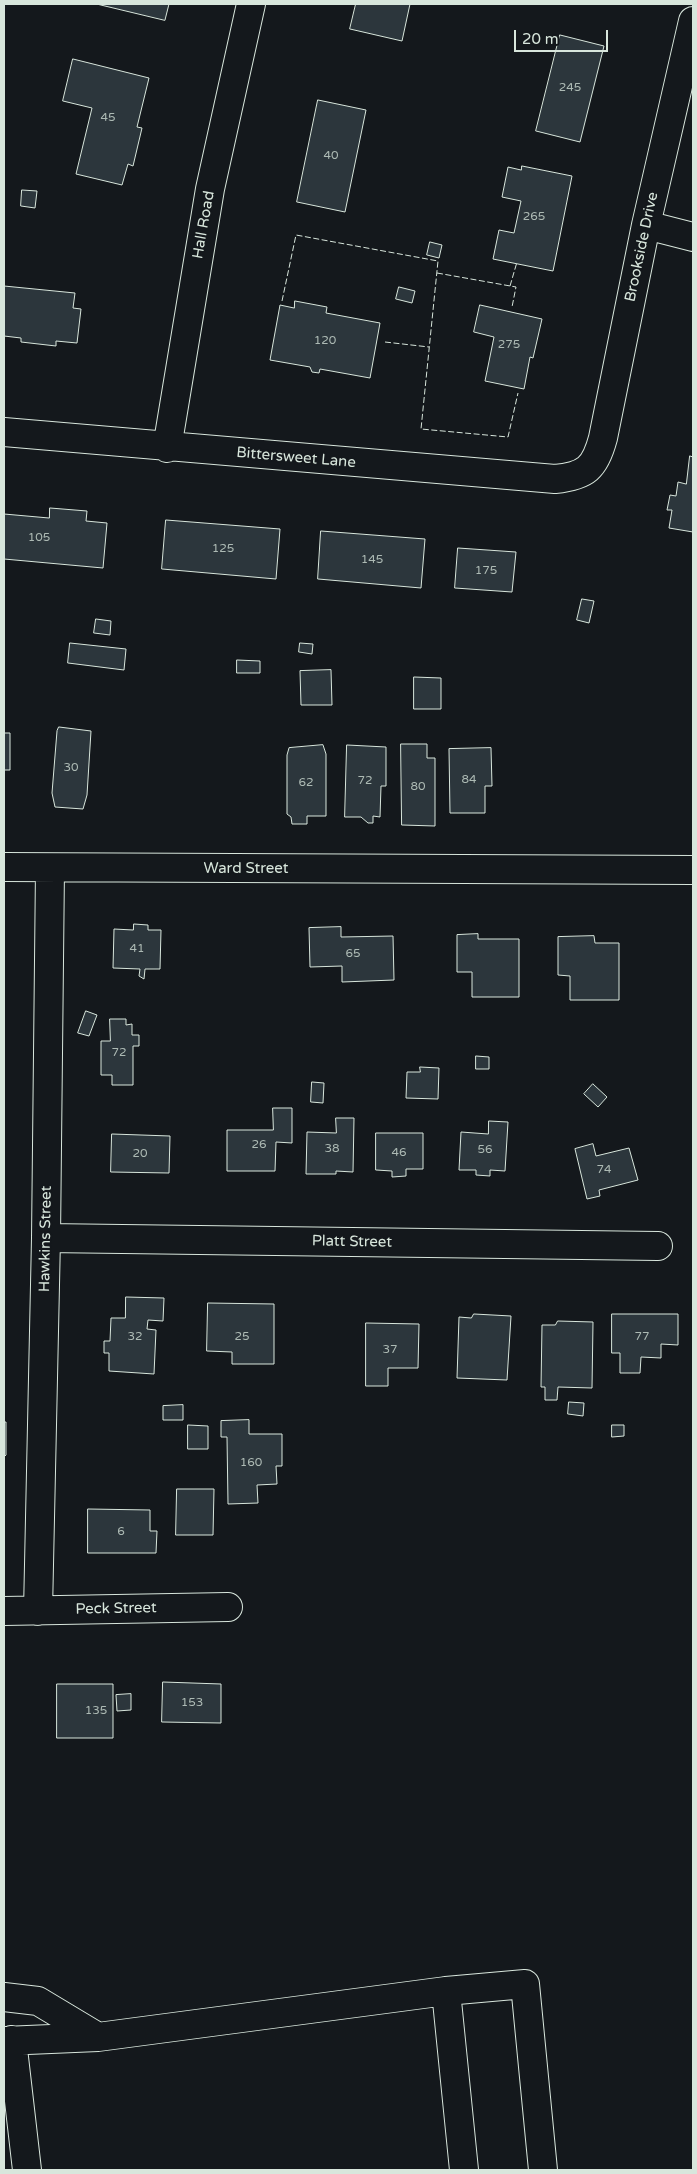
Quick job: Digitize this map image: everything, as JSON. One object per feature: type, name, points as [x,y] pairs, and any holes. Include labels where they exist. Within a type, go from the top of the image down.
[{"type":"street","name":"Hall Road","points":[[167,448],[210,189],[251,4]]},
{"type":"street","name":"Brookside Drive","points":[[588,470],[595,462],[603,438],[646,225],[693,21]]},
{"type":"street","points":[[646,225],[693,237]]},
{"type":"street","name":"Bittersweet Lane","points":[[4,432],[167,448],[555,478],[577,475],[588,470]]},
{"type":"street","name":"Ward Street","points":[[4,867],[488,871],[693,870]]},
{"type":"street","name":"Hawkins Street","points":[[38,1610],[46,1238],[50,868]]},
{"type":"street","name":"Platt Street","points":[[46,1238],[658,1246]]},
{"type":"street","name":"Peck Street","points":[[4,1611],[228,1606]]},
{"type":"street","points":[[27,2170],[8,2040],[98,2037],[446,1991],[525,1984],[543,2170]]},
{"type":"street","points":[[446,1991],[464,2170]]},
{"type":"street","points":[[4,1997],[38,2001],[98,2037]]},
{"type":"building","points":[[97,4],[169,4],[165,20]]},
{"type":"building","points":[[356,4],[410,4],[402,41],[350,29]]},
{"type":"building","points":[[560,35],[604,46],[580,142],[536,131]]},
{"type":"building","points":[[73,59],[149,78],[137,127],[142,128],[133,166],[128,164],[122,185],[76,174],[92,108],[63,101]]},
{"type":"building","points":[[318,100],[366,110],[345,212],[297,202]]},
{"type":"building","points":[[522,166],[572,176],[553,271],[493,259],[499,230],[514,233],[521,201],[502,197],[508,167],[521,170]]},
{"type":"building","points":[[22,190],[37,191],[35,208],[21,206]]},
{"type":"building","points":[[430,242],[442,245],[439,258],[427,255]]},
{"type":"building","points":[[4,286],[75,293],[73,308],[81,309],[77,343],[56,341],[56,346],[21,342],[21,338],[4,336]]},
{"type":"building","points":[[399,287],[415,291],[412,303],[396,299]]},
{"type":"building","points":[[295,301],[327,307],[326,313],[380,323],[370,378],[320,369],[319,373],[312,372],[310,367],[270,360],[280,305],[294,308]]},
{"type":"building","points":[[480,305],[542,319],[533,358],[530,357],[524,389],[485,381],[494,337],[474,332]]},
{"type":"building","points":[[690,456],[693,457],[693,532],[669,528],[672,510],[667,510],[670,495],[676,496],[678,482],[686,484]]},
{"type":"building","points":[[50,508],[87,511],[86,521],[107,523],[103,568],[4,559],[4,514],[49,518]]},
{"type":"building","points":[[166,520],[280,529],[276,579],[162,569]]},
{"type":"building","points":[[321,531],[425,539],[421,588],[318,579]]},
{"type":"building","points":[[458,548],[516,552],[512,592],[455,588]]},
{"type":"building","points":[[582,599],[594,601],[589,623],[577,620]]},
{"type":"building","points":[[96,619],[111,621],[110,635],[94,633]]},
{"type":"building","points":[[70,643],[126,649],[124,670],[68,663]]},
{"type":"building","points":[[300,643],[313,644],[312,654],[299,652]]},
{"type":"building","points":[[237,660],[260,661],[260,673],[237,673]]},
{"type":"building","points":[[331,670],[332,705],[301,705],[300,671]]},
{"type":"building","points":[[414,677],[441,678],[441,709],[414,709]]},
{"type":"building","points":[[59,727],[91,731],[87,795],[83,809],[55,807],[52,793],[57,731]]},
{"type":"building","points":[[4,733],[10,733],[10,770],[4,770]]},
{"type":"building","points":[[401,744],[427,744],[427,758],[435,758],[435,826],[402,825]]},
{"type":"building","points":[[323,745],[326,754],[326,816],[307,816],[307,824],[292,824],[291,817],[287,814],[287,755],[289,748]]},
{"type":"building","points":[[347,745],[386,747],[386,786],[381,786],[380,817],[373,816],[373,823],[368,823],[361,817],[345,817]]},
{"type":"building","points":[[491,748],[492,786],[485,786],[485,813],[450,813],[449,749]]},
{"type":"building","points":[[134,924],[148,925],[148,930],[161,930],[160,969],[145,969],[144,979],[139,976],[140,969],[113,968],[114,929],[133,930]]},
{"type":"building","points":[[341,927],[341,937],[393,936],[394,980],[342,982],[342,966],[310,967],[309,928]]},
{"type":"building","points":[[478,934],[478,939],[519,939],[519,997],[472,997],[472,972],[457,972],[457,935]]},
{"type":"building","points":[[594,936],[595,943],[619,943],[619,1000],[570,1000],[570,976],[558,975],[558,937]]},
{"type":"building","points":[[86,1011],[97,1015],[89,1036],[78,1033]]},
{"type":"building","points":[[110,1019],[126,1019],[126,1025],[132,1024],[132,1035],[139,1035],[139,1046],[133,1046],[133,1085],[112,1085],[112,1075],[101,1075],[101,1041],[110,1041]]},
{"type":"building","points":[[476,1056],[489,1057],[489,1069],[476,1069]]},
{"type":"building","points":[[420,1067],[439,1068],[438,1099],[406,1098],[407,1072],[420,1072]]},
{"type":"building","points":[[312,1082],[324,1083],[323,1103],[311,1102]]},
{"type":"building","points":[[593,1084],[607,1097],[598,1107],[584,1094]]},
{"type":"building","points":[[273,1108],[292,1108],[292,1143],[276,1142],[275,1171],[227,1171],[227,1130],[273,1130]]},
{"type":"building","points":[[336,1118],[354,1118],[353,1172],[336,1171],[336,1174],[306,1174],[307,1132],[336,1133]]},
{"type":"building","points":[[489,1121],[508,1122],[505,1171],[490,1170],[490,1176],[476,1175],[476,1170],[459,1170],[461,1132],[488,1134]]},
{"type":"building","points":[[376,1133],[423,1133],[423,1169],[406,1169],[406,1176],[392,1177],[392,1171],[376,1170]]},
{"type":"building","points":[[112,1134],[170,1136],[169,1173],[111,1172]]},
{"type":"building","points":[[593,1144],[596,1156],[629,1148],[638,1180],[599,1190],[600,1196],[587,1199],[575,1149]]},
{"type":"building","points":[[126,1297],[164,1298],[163,1321],[148,1320],[147,1329],[156,1330],[154,1374],[109,1371],[109,1353],[104,1353],[104,1341],[110,1341],[111,1318],[125,1318]]},
{"type":"building","points":[[208,1303],[274,1304],[274,1364],[232,1364],[232,1352],[207,1351]]},
{"type":"building","points":[[474,1314],[511,1316],[507,1380],[457,1378],[459,1317],[471,1318]]},
{"type":"building","points":[[612,1314],[678,1314],[678,1345],[661,1344],[661,1358],[641,1357],[640,1373],[620,1373],[620,1353],[612,1353]]},
{"type":"building","points":[[558,1321],[593,1322],[592,1388],[558,1387],[557,1400],[545,1400],[545,1387],[541,1387],[542,1325],[555,1325]]},
{"type":"building","points":[[366,1323],[419,1324],[418,1368],[388,1368],[388,1386],[366,1386]]},
{"type":"building","points":[[569,1402],[584,1403],[583,1416],[568,1414]]},
{"type":"building","points":[[183,1405],[183,1420],[163,1420],[163,1406]]},
{"type":"building","points":[[249,1420],[249,1434],[282,1434],[282,1466],[276,1466],[277,1484],[257,1485],[258,1503],[228,1504],[227,1437],[221,1437],[221,1421]]},
{"type":"building","points":[[4,1422],[6,1422],[6,1455],[4,1457]]},
{"type":"building","points":[[188,1425],[208,1426],[208,1449],[188,1449]]},
{"type":"building","points":[[612,1425],[624,1425],[624,1436],[612,1437]]},
{"type":"building","points":[[177,1489],[214,1489],[213,1535],[176,1535]]},
{"type":"building","points":[[88,1509],[150,1510],[150,1531],[157,1531],[156,1553],[88,1553]]},
{"type":"building","points":[[163,1682],[221,1684],[221,1723],[162,1722]]},
{"type":"building","points":[[57,1684],[113,1684],[113,1738],[57,1738]]},
{"type":"building","points":[[131,1694],[131,1710],[117,1711],[116,1695]]},
{"type":"fence","points":[[282,301],[296,235],[438,261],[421,429],[508,437],[518,393]]},
{"type":"fence","points":[[510,286],[517,262]]},
{"type":"fence","points":[[437,273],[516,287],[512,307]]},
{"type":"fence","points":[[385,342],[429,347]]}]
